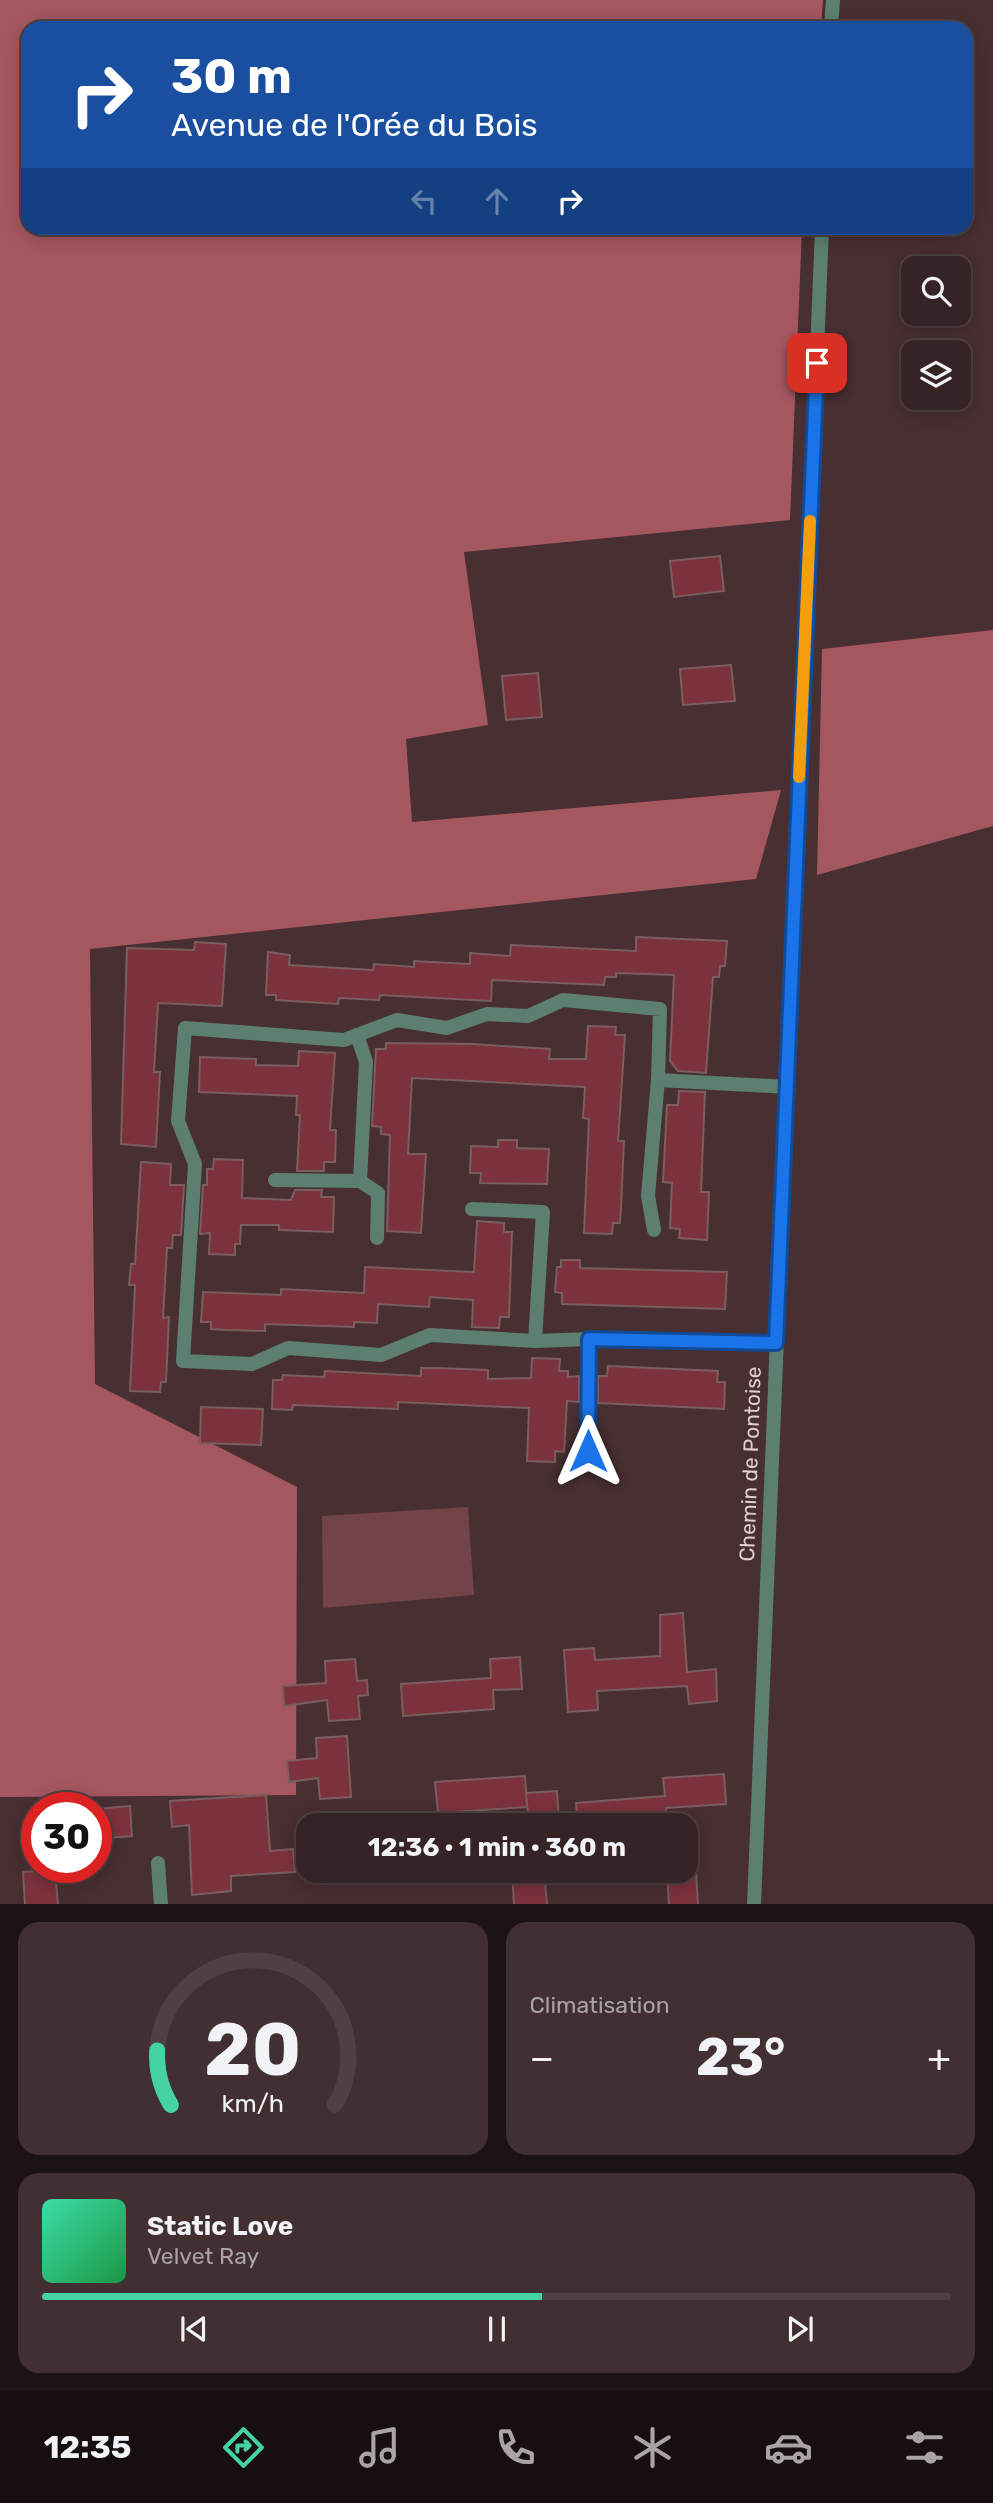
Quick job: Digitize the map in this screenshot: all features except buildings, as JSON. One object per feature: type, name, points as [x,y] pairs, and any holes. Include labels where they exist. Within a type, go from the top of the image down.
[{"type":"street","points":[[832,21],[833,0]]},
{"type":"street","name":"Chemin de Pontoise","points":[[754,1904],[822,235]]},
{"type":"street","points":[[654,1230],[648,1196],[658,1080],[660,1009],[563,1000],[528,1016],[487,1014],[447,1028],[397,1020],[344,1040],[185,1028],[178,1121],[195,1164],[183,1361],[252,1364],[288,1348],[381,1356],[430,1335],[535,1342],[589,1339],[776,1343]]},
{"type":"street","points":[[356,1035],[366,1062],[360,1181]]},
{"type":"street","points":[[658,1080],[788,1087]]},
{"type":"street","points":[[275,1180],[360,1181],[378,1193],[377,1238]]},
{"type":"street","points":[[472,1209],[543,1212],[535,1342]]},
{"type":"street","points":[[588,1451],[589,1339]]},
{"type":"street","points":[[158,1863],[160,1904]]},
{"type":"shaded area","points":[[0,0],[823,0],[822,21],[21,21],[21,235],[802,235],[790,520],[464,552],[488,725],[406,739],[412,822],[781,790],[756,879],[90,949],[95,1384],[297,1487],[296,1795],[112,1796],[112,1792],[21,1792],[21,1797],[0,1797]]},
{"type":"shaded area","points":[[993,630],[993,826],[817,875],[822,649]]},
{"type":"shaded area","points":[[468,1507],[474,1595],[323,1608],[322,1516]]},
{"type":"slow traffic","points":[[799,777],[810,521]]},
{"type":"route","points":[[588,1451],[589,1339],[776,1343],[789,1073],[802,666],[817,363]]}]
